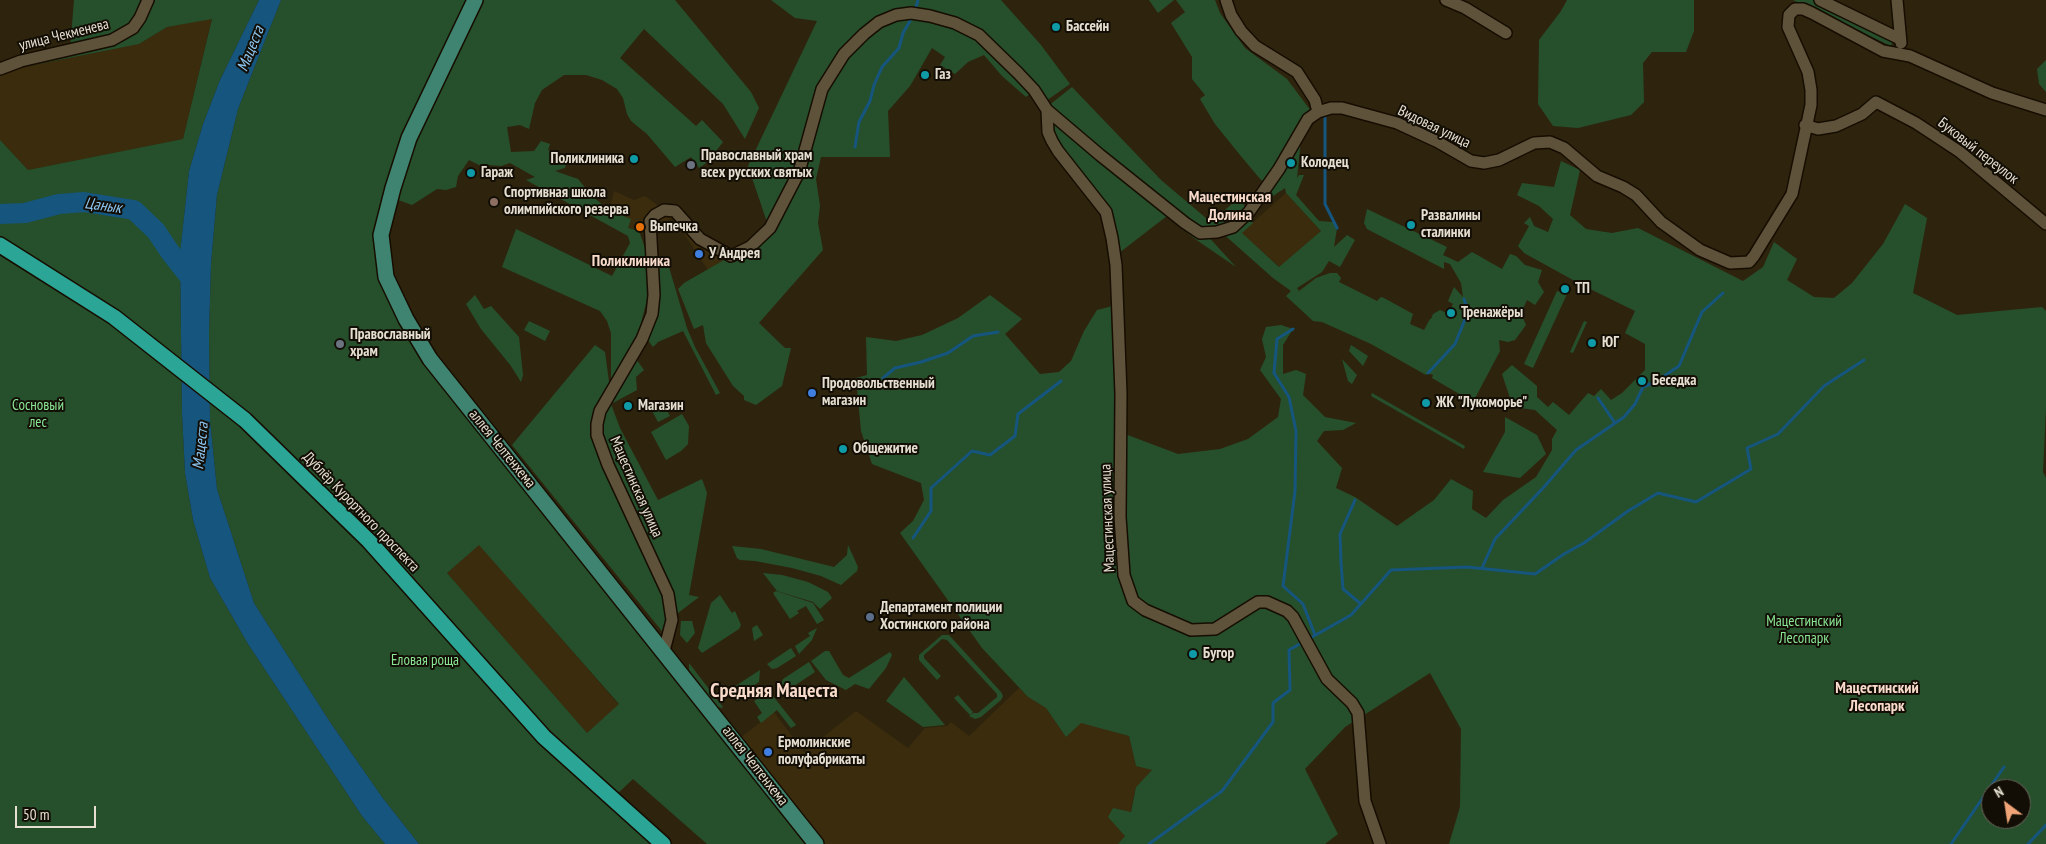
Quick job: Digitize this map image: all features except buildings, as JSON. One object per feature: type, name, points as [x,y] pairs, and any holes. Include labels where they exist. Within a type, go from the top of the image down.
[{"type":"highway","name":"Дублёр Курортного проспекта","points":[[0,245],[114,317],[245,420],[369,541],[544,737],[663,844]]},
{"type":"main road","name":"аллея Челтенхема","points":[[475,0],[409,138],[393,188],[382,235],[386,277],[406,319],[430,359],[816,844]]},
{"type":"street","name":"улица Чекменева","points":[[0,68],[21,61],[112,40],[133,28],[148,0]]},
{"type":"street","points":[[1226,0],[1231,15],[1241,31],[1255,46],[1297,72],[1314,100],[1318,112]]},
{"type":"street","points":[[1446,0],[1465,8],[1506,33]]},
{"type":"street","points":[[1820,0],[1900,39]]},
{"type":"street","points":[[1897,0],[1902,53],[1992,93],[2046,110]]},
{"type":"street","name":"Видовая улица","points":[[1318,112],[1331,108],[1342,108],[1397,123],[1438,142],[1471,162],[1484,163],[1499,160],[1534,143],[1550,142],[1564,148],[1597,176],[1624,187],[1636,195],[1661,222],[1700,250],[1730,263],[1749,262],[1792,194],[1805,125],[1811,104],[1808,72],[1788,27],[1789,15],[1795,9],[1803,9],[1883,50],[1902,53]]},
{"type":"street","name":"Мацестинская улица","points":[[664,651],[672,620],[668,594],[608,465],[597,435],[600,411],[642,339],[652,314],[654,287],[650,221],[655,215],[664,210],[675,211],[700,239],[731,256],[750,247],[770,228],[799,172],[822,89],[844,54],[864,34],[880,22],[896,14],[911,13],[955,23],[980,35],[1034,90],[1047,110],[1100,155],[1200,233],[1217,232],[1233,227],[1249,212],[1279,169],[1308,120],[1318,112]]},
{"type":"street","name":"Буковый переулок","points":[[1805,125],[1818,129],[1836,126],[1862,114],[1876,102],[1916,123],[1960,152],[2046,224]]},
{"type":"street","name":"Мацестинская улица","points":[[1047,110],[1048,132],[1052,141],[1106,212],[1112,238],[1116,265],[1121,394],[1122,467],[1120,516],[1124,575],[1133,601],[1144,610],[1191,630],[1215,629],[1258,602],[1268,602],[1287,611],[1293,617],[1327,679],[1352,704],[1358,713],[1365,801],[1380,844]]},
{"type":"shaded area","points":[[212,18],[183,139],[28,170],[0,140],[0,76],[4,71],[139,44],[167,27]]},
{"type":"shaded area","points":[[614,191],[634,200],[645,196],[664,210],[675,211],[700,239],[731,256],[708,270],[673,217],[652,232],[628,228],[631,219],[609,210]]},
{"type":"shaded area","points":[[1286,193],[1321,231],[1280,267],[1241,233]]},
{"type":"shaded area","points":[[479,544],[619,705],[587,733],[447,573]]},
{"type":"shaded area","points":[[1019,688],[1028,697],[1046,708],[1066,737],[1081,722],[1129,736],[1136,766],[1153,769],[1136,787],[1125,836],[1118,844],[816,844],[736,741],[774,712],[804,752],[856,711],[908,748],[925,728],[947,726],[951,722],[969,736]]},
{"type":"green space","name":"Сосновый лес","points":[[74,0],[259,0],[220,80],[203,124],[189,171],[180,254],[182,414],[185,473],[193,520],[210,578],[248,644],[362,816],[385,844],[0,844],[0,140],[28,170],[183,139],[212,19],[167,27],[139,44],[4,71],[0,76],[0,69],[70,50]]},
{"type":"green space","name":"Еловая роща","points":[[281,0],[675,0],[751,92],[759,108],[745,139],[723,104],[644,29],[620,58],[696,126],[702,120],[723,142],[713,155],[707,159],[705,164],[699,168],[691,157],[675,167],[647,134],[631,121],[623,98],[617,89],[602,80],[586,75],[564,75],[542,90],[535,103],[529,129],[520,125],[507,127],[511,152],[534,151],[541,141],[550,144],[548,150],[568,156],[565,168],[555,171],[578,179],[593,197],[609,210],[631,219],[628,228],[639,231],[646,251],[648,296],[639,331],[629,349],[644,370],[636,377],[637,390],[611,404],[620,428],[658,500],[702,479],[707,493],[689,595],[699,597],[669,620],[665,635],[512,445],[595,345],[605,352],[611,396],[611,333],[607,321],[600,311],[502,267],[516,229],[612,276],[630,243],[628,236],[526,180],[535,177],[510,163],[501,166],[488,165],[483,167],[469,160],[458,176],[456,187],[446,190],[437,189],[412,205],[390,197],[381,235],[406,320],[816,844],[707,844],[633,779],[615,796],[671,844],[419,844],[382,797],[330,722],[254,603],[217,489],[210,420],[209,335],[211,264],[217,195],[238,109]],"holes":[[[479,545],[619,704],[587,733],[447,573]]]},
{"type":"green space","points":[[771,0],[1001,0],[1041,45],[1070,84],[1046,101],[1034,90],[1026,97],[1002,76],[984,55],[968,62],[955,74],[940,65],[945,57],[932,48],[910,86],[888,111],[890,157],[821,157],[816,179],[820,206],[818,223],[823,250],[759,323],[785,348],[791,348],[782,386],[756,405],[744,400],[744,396],[733,386],[706,343],[703,325],[694,329],[678,289],[684,283],[731,256],[769,228],[748,166],[817,21],[795,18]]},
{"type":"green space","points":[[1149,0],[1174,0],[1158,13]]},
{"type":"green space","points":[[1176,0],[1215,0],[1220,13],[1245,48],[1287,79],[1314,115],[1302,129],[1297,178],[1299,175],[1304,175],[1296,195],[1319,221],[1333,222],[1337,228],[1334,247],[1347,235],[1355,240],[1340,267],[1329,261],[1322,272],[1297,288],[1299,291],[1316,278],[1330,273],[1337,273],[1341,278],[1339,282],[1377,301],[1381,297],[1384,298],[1413,314],[1410,324],[1424,330],[1433,314],[1440,310],[1456,317],[1457,313],[1450,310],[1453,304],[1448,301],[1454,287],[1463,297],[1461,283],[1450,264],[1444,262],[1444,269],[1367,229],[1364,223],[1367,209],[1447,247],[1443,255],[1458,262],[1472,252],[1502,269],[1510,254],[1516,256],[1525,265],[1542,270],[1538,282],[1544,292],[1535,305],[1527,300],[1521,313],[1526,325],[1515,340],[1508,342],[1499,340],[1500,351],[1473,402],[1432,378],[1433,375],[1428,373],[1426,375],[1371,344],[1322,322],[1313,321],[1286,296],[1291,291],[1273,278],[1220,231],[1205,233],[1236,267],[1195,239],[1167,216],[1119,253],[1109,205],[1058,151],[1048,106],[1072,87],[1161,180],[1206,218],[1223,212],[1238,198],[1249,211],[1269,183],[1261,180],[1240,155],[1215,124],[1200,99],[1205,95],[1192,79],[1192,57],[1171,23],[1185,12]],"holes":[[[1285,188],[1286,193],[1321,231],[1279,267],[1242,233],[1253,223],[1249,212]]]},
{"type":"green space","points":[[1567,0],[1694,0],[1694,31],[1686,52],[1652,52],[1643,63],[1644,102],[1631,115],[1578,128],[1553,126],[1538,104],[1539,40]]},
{"type":"green space","points":[[1793,0],[1813,0],[1893,40],[1891,46]]},
{"type":"green space","points":[[2046,60],[2046,92],[2039,84],[2037,69]]},
{"type":"green space","name":"Мацестинский Лесопарк","points":[[1561,161],[1580,170],[1570,215],[1586,229],[1612,233],[1638,228],[1743,281],[1763,267],[1774,242],[1797,259],[1787,280],[1814,297],[1834,298],[1852,283],[1883,244],[1905,204],[1927,218],[1913,293],[1957,315],[2042,307],[2046,311],[2046,409],[2043,472],[2046,478],[2046,844],[1449,844],[1460,807],[1461,729],[1430,673],[1345,727],[1305,769],[1338,834],[1325,844],[1118,844],[1125,836],[1108,817],[1113,808],[1131,812],[1136,787],[1152,770],[1136,766],[1129,736],[1081,723],[1066,737],[1046,708],[1028,697],[982,648],[900,533],[913,521],[924,500],[921,483],[872,464],[861,431],[856,378],[867,375],[866,337],[896,341],[922,335],[958,318],[990,295],[1022,319],[1005,334],[1040,374],[1059,372],[1071,361],[1084,331],[1097,310],[1109,307],[1121,298],[1125,434],[1178,454],[1220,449],[1248,439],[1278,417],[1281,399],[1260,370],[1266,357],[1262,339],[1266,327],[1281,325],[1293,329],[1283,345],[1283,374],[1296,370],[1306,374],[1303,395],[1325,417],[1356,423],[1343,430],[1324,431],[1317,441],[1342,468],[1336,488],[1355,497],[1397,526],[1434,500],[1451,479],[1473,491],[1472,509],[1486,518],[1503,500],[1536,477],[1552,450],[1552,439],[1557,430],[1535,410],[1513,407],[1502,374],[1512,365],[1537,386],[1537,397],[1548,407],[1553,402],[1569,415],[1588,393],[1594,396],[1601,389],[1611,400],[1622,393],[1645,370],[1645,344],[1625,333],[1635,311],[1582,285],[1524,253],[1518,246],[1529,226],[1524,223],[1530,217],[1534,226],[1548,232],[1553,219],[1539,206],[1517,195],[1522,183],[1554,187]]},
{"type":"green space","points":[[666,257],[687,328],[720,393],[716,395],[683,331],[658,342],[653,347],[647,339],[657,259]]},
{"type":"green space","points":[[1557,291],[1567,294],[1533,368],[1524,364]]},
{"type":"green space","points":[[475,295],[484,309],[491,306],[519,337],[523,375],[521,382],[511,366],[481,329],[466,304]]},
{"type":"green space","points":[[529,321],[550,331],[545,341],[524,330]]},
{"type":"green space","points":[[1584,321],[1587,322],[1573,353],[1570,352]]},
{"type":"green space","points":[[1351,345],[1368,356],[1363,366],[1349,351]]},
{"type":"green space","points":[[1342,359],[1357,375],[1352,384],[1348,381]]},
{"type":"green space","points":[[1372,393],[1465,446],[1464,449],[1371,396]]},
{"type":"green space","points":[[662,401],[670,416],[658,422],[650,407]]},
{"type":"green space","points":[[682,414],[689,426],[688,444],[681,451],[666,460],[651,432]]},
{"type":"green space","points":[[1505,417],[1537,435],[1546,454],[1520,478],[1483,472],[1505,432]]},
{"type":"green space","points":[[848,545],[858,567],[857,571],[841,585],[821,576],[792,568],[740,560],[737,558],[732,546],[761,549],[834,567],[847,555]]},
{"type":"green space","points":[[763,573],[782,575],[808,582],[828,592],[832,598],[820,609],[813,602],[777,591]]},
{"type":"green space","points":[[776,591],[813,603],[824,620],[817,624],[806,606],[797,611],[799,613],[790,619],[773,593]]},
{"type":"green space","points":[[720,595],[732,613],[735,611],[741,625],[739,629],[702,653],[698,648],[711,603]]},
{"type":"green space","points":[[681,621],[692,621],[695,633],[687,643],[680,635]]},
{"type":"green space","points":[[757,625],[763,635],[754,641],[752,628]]},
{"type":"green space","points":[[817,628],[812,640],[799,654],[795,646],[810,636],[808,633]]},
{"type":"green space","points":[[942,635],[949,635],[1003,696],[1001,700],[981,717],[975,719],[969,716],[973,713],[978,713],[997,697],[997,694],[947,640],[942,639],[924,655],[924,658],[941,676],[937,680],[919,660],[919,655]]},
{"type":"green space","points":[[791,648],[796,656],[777,668],[772,669],[767,664]]},
{"type":"green space","points":[[825,651],[829,651],[843,675],[849,678],[890,652],[892,655],[886,668],[869,689],[855,684],[846,690],[826,680],[811,661]]},
{"type":"green space","points":[[809,662],[815,672],[785,692],[781,684],[783,679]]},
{"type":"green space","points":[[689,663],[722,708],[718,707],[689,670]]},
{"type":"green space","points":[[760,670],[759,682],[739,695],[734,687]]},
{"type":"green space","points":[[904,677],[945,725],[923,727],[886,701]]},
{"type":"green space","points":[[769,691],[796,725],[791,728],[777,710],[761,723],[757,717],[762,713],[754,701]]},
{"type":"green space","points":[[958,695],[973,712],[970,715],[954,698]]},
{"type":"water","name":"Мацеста","points":[[259,0],[281,0],[238,109],[217,195],[211,264],[209,335],[210,420],[217,489],[254,603],[330,722],[382,797],[419,844],[385,844],[362,816],[248,644],[210,578],[193,520],[185,473],[182,414],[180,253],[189,171],[203,124],[220,80]]},
{"type":"waterway","points":[[916,7],[918,0]]},
{"type":"waterway","points":[[855,147],[859,122],[870,101],[874,85],[882,67],[899,48],[903,33],[910,21]]},
{"type":"waterway","points":[[1325,113],[1325,204],[1337,228]]},
{"type":"waterway","name":"Цанык","points":[[0,214],[25,213],[59,204],[84,202],[134,210],[156,231],[196,285]]},
{"type":"waterway","points":[[1482,568],[1495,539],[1576,450],[1624,417],[1635,404],[1643,387],[1655,382],[1679,366],[1702,312],[1723,293]]},
{"type":"waterway","points":[[1428,373],[1455,344],[1468,312],[1464,299]]},
{"type":"waterway","points":[[1293,329],[1277,339],[1274,373],[1289,397],[1296,431],[1295,491],[1283,586],[1303,604],[1315,635]]},
{"type":"waterway","points":[[883,378],[895,368],[948,353],[973,336],[998,332]]},
{"type":"waterway","points":[[1149,844],[1222,791],[1273,722],[1273,703],[1290,690],[1289,650],[1351,615],[1391,570],[1467,567],[1535,574],[1658,493],[1696,502],[1751,469],[1747,448],[1778,434],[1824,386],[1864,360]]},
{"type":"waterway","points":[[913,538],[931,511],[931,488],[972,451],[990,455],[1015,436],[1018,414],[1061,381]]},
{"type":"waterway","points":[[1598,398],[1615,423]]},
{"type":"waterway","points":[[1355,500],[1340,534],[1341,562],[1343,589],[1361,604]]},
{"type":"waterway","points":[[1951,844],[2004,767]]},
{"type":"waterway","points":[[2028,844],[2046,825]]},
{"type":"place","name":"Бассейн","points":[[1056,27]]},
{"type":"place","name":"Газ","points":[[925,75]]},
{"type":"place","name":"Поликлиника","points":[[634,159]]},
{"type":"place","name":"Колодец","points":[[1291,163]]},
{"type":"place","name":"Православный храм всех русских святых","points":[[691,165]]},
{"type":"place","name":"Гараж","points":[[471,173]]},
{"type":"place","name":"Спортивная школа олимпийского резерва","points":[[494,202]]},
{"type":"place","name":"Развалины сталинки","points":[[1411,225]]},
{"type":"place","name":"Выпечка","points":[[640,227]]},
{"type":"place","name":"У Андрея","points":[[699,254]]},
{"type":"place","name":"ТП","points":[[1565,289]]},
{"type":"place","name":"Тренажёры","points":[[1451,313]]},
{"type":"place","name":"ЮГ","points":[[1592,343]]},
{"type":"place","name":"Православный храм","points":[[340,344]]},
{"type":"place","name":"Беседка","points":[[1642,381]]},
{"type":"place","name":"Продовольственный магазин","points":[[812,393]]},
{"type":"place","name":"ЖК \"Лукоморье\"","points":[[1426,403]]},
{"type":"place","name":"Магазин","points":[[628,406]]},
{"type":"place","name":"Общежитие","points":[[843,449]]},
{"type":"place","name":"Департамент полиции Хостинского района","points":[[870,617]]},
{"type":"place","name":"Бугор","points":[[1193,654]]},
{"type":"place","name":"Ермолинские полуфабрикаты","points":[[768,752]]},
{"type":"district","name":"Мацестинская Долина","points":[[1230,206]]},
{"type":"district","name":"Поликлиника","points":[[631,261]]},
{"type":"district","name":"Средняя Мацеста","points":[[774,691]]},
{"type":"district","name":"Мацестинский Лесопарк","points":[[1877,697]]}]
